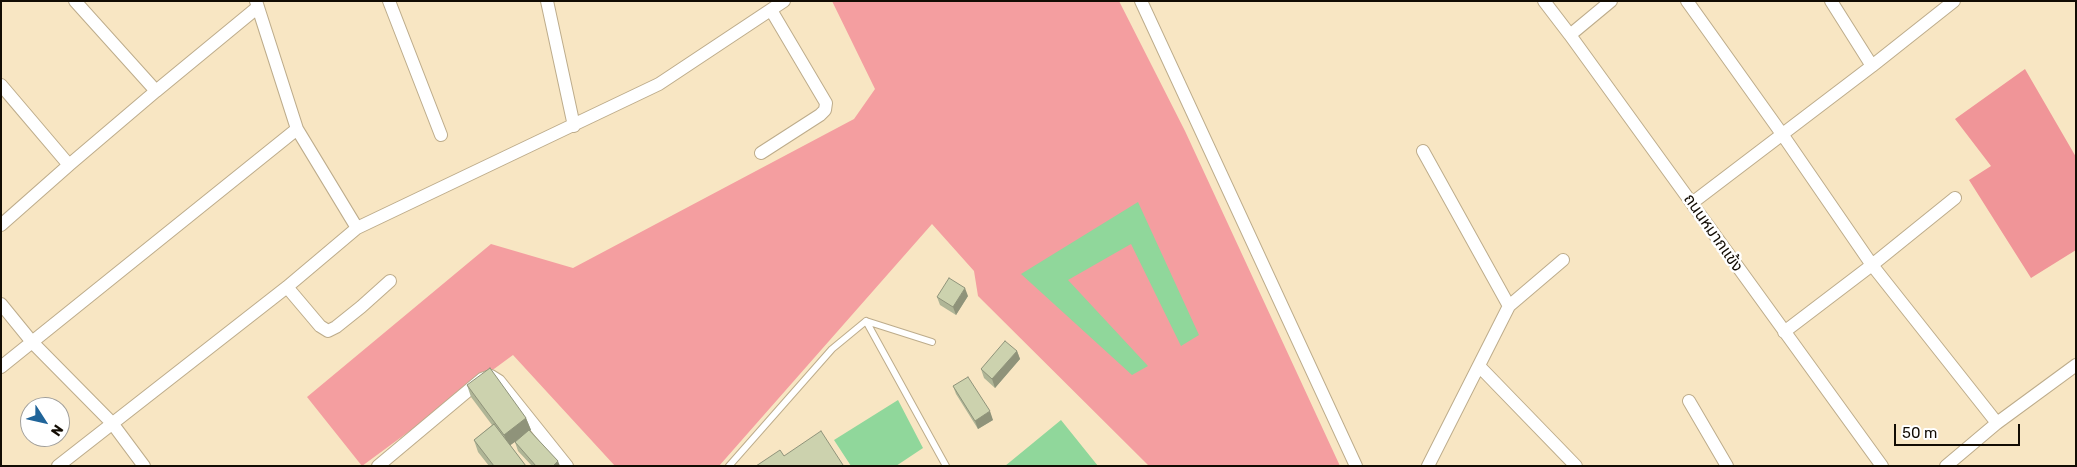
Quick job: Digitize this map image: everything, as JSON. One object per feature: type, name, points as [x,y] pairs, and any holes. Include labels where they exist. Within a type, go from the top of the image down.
[{"type":"street","points":[[75,1],[156,91]]},
{"type":"street","points":[[389,1],[441,135]]},
{"type":"street","points":[[547,1],[574,126]]},
{"type":"street","points":[[58,466],[288,287],[357,228],[659,84],[784,1]]},
{"type":"street","points":[[1141,1],[1356,466]]},
{"type":"street","name":"ถนนหมากแข้ง","points":[[1544,1],[1882,466]]},
{"type":"street","points":[[1570,35],[1611,1]]},
{"type":"street","points":[[1687,1],[1872,265],[1997,423]]},
{"type":"street","points":[[1831,1],[1872,66]]},
{"type":"street","points":[[1692,203],[1954,1]]},
{"type":"street","points":[[1,225],[257,4],[297,129],[357,228]]},
{"type":"street","points":[[761,153],[820,115],[825,110],[826,104],[771,10]]},
{"type":"street","points":[[1,85],[69,165]]},
{"type":"street","points":[[1,366],[297,129]]},
{"type":"street","points":[[1423,151],[1509,306]]},
{"type":"street","points":[[1784,332],[1872,265],[1955,198]]},
{"type":"street","points":[[1428,466],[1509,306],[1563,260]]},
{"type":"street","points":[[288,287],[320,326],[328,331],[361,307],[390,281]]},
{"type":"street","points":[[1,304],[32,342],[112,423],[144,466]]},
{"type":"street","points":[[1946,466],[1997,423],[2076,365]]},
{"type":"street","points":[[1479,366],[1576,466]]},
{"type":"street","points":[[380,465],[482,379],[491,376],[499,381],[567,466]]},
{"type":"street","points":[[1689,402],[1727,466]]},
{"type":"lane","points":[[866,321],[932,342]]},
{"type":"lane","points":[[729,466],[832,349],[866,321]]},
{"type":"lane","points":[[866,321],[946,466]]},
{"type":"shaded area","points":[[832,1],[1119,1],[1185,131],[1340,466],[1149,466],[978,296],[974,271],[932,224],[719,466],[615,466],[513,355],[362,466],[307,397],[491,244],[573,268],[854,119],[875,89]]},
{"type":"shaded area","points":[[2025,69],[2076,157],[2076,250],[2031,278],[1969,180],[1991,166],[1955,119]]},
{"type":"shaded area","points":[[1138,202],[1199,335],[1181,346],[1131,244],[1068,280],[1148,366],[1132,375],[1021,274]]},
{"type":"shaded area","points":[[898,400],[923,448],[896,466],[851,466],[834,440]]},
{"type":"shaded area","points":[[1061,420],[1098,466],[1005,466]]},
{"type":"building","points":[[949,278],[965,288],[953,307],[937,297]]},
{"type":"building","points":[[1005,341],[1017,351],[992,379],[981,369]]},
{"type":"building","points":[[490,368],[526,418],[504,435],[467,385]]},
{"type":"building","points":[[968,377],[990,411],[975,421],[953,386]]},
{"type":"building","points":[[494,424],[526,466],[494,466],[474,440]]},
{"type":"building","points":[[529,430],[558,461],[553,466],[536,466],[515,442]]},
{"type":"building","points":[[821,431],[842,466],[756,466],[780,450],[784,456]]}]
